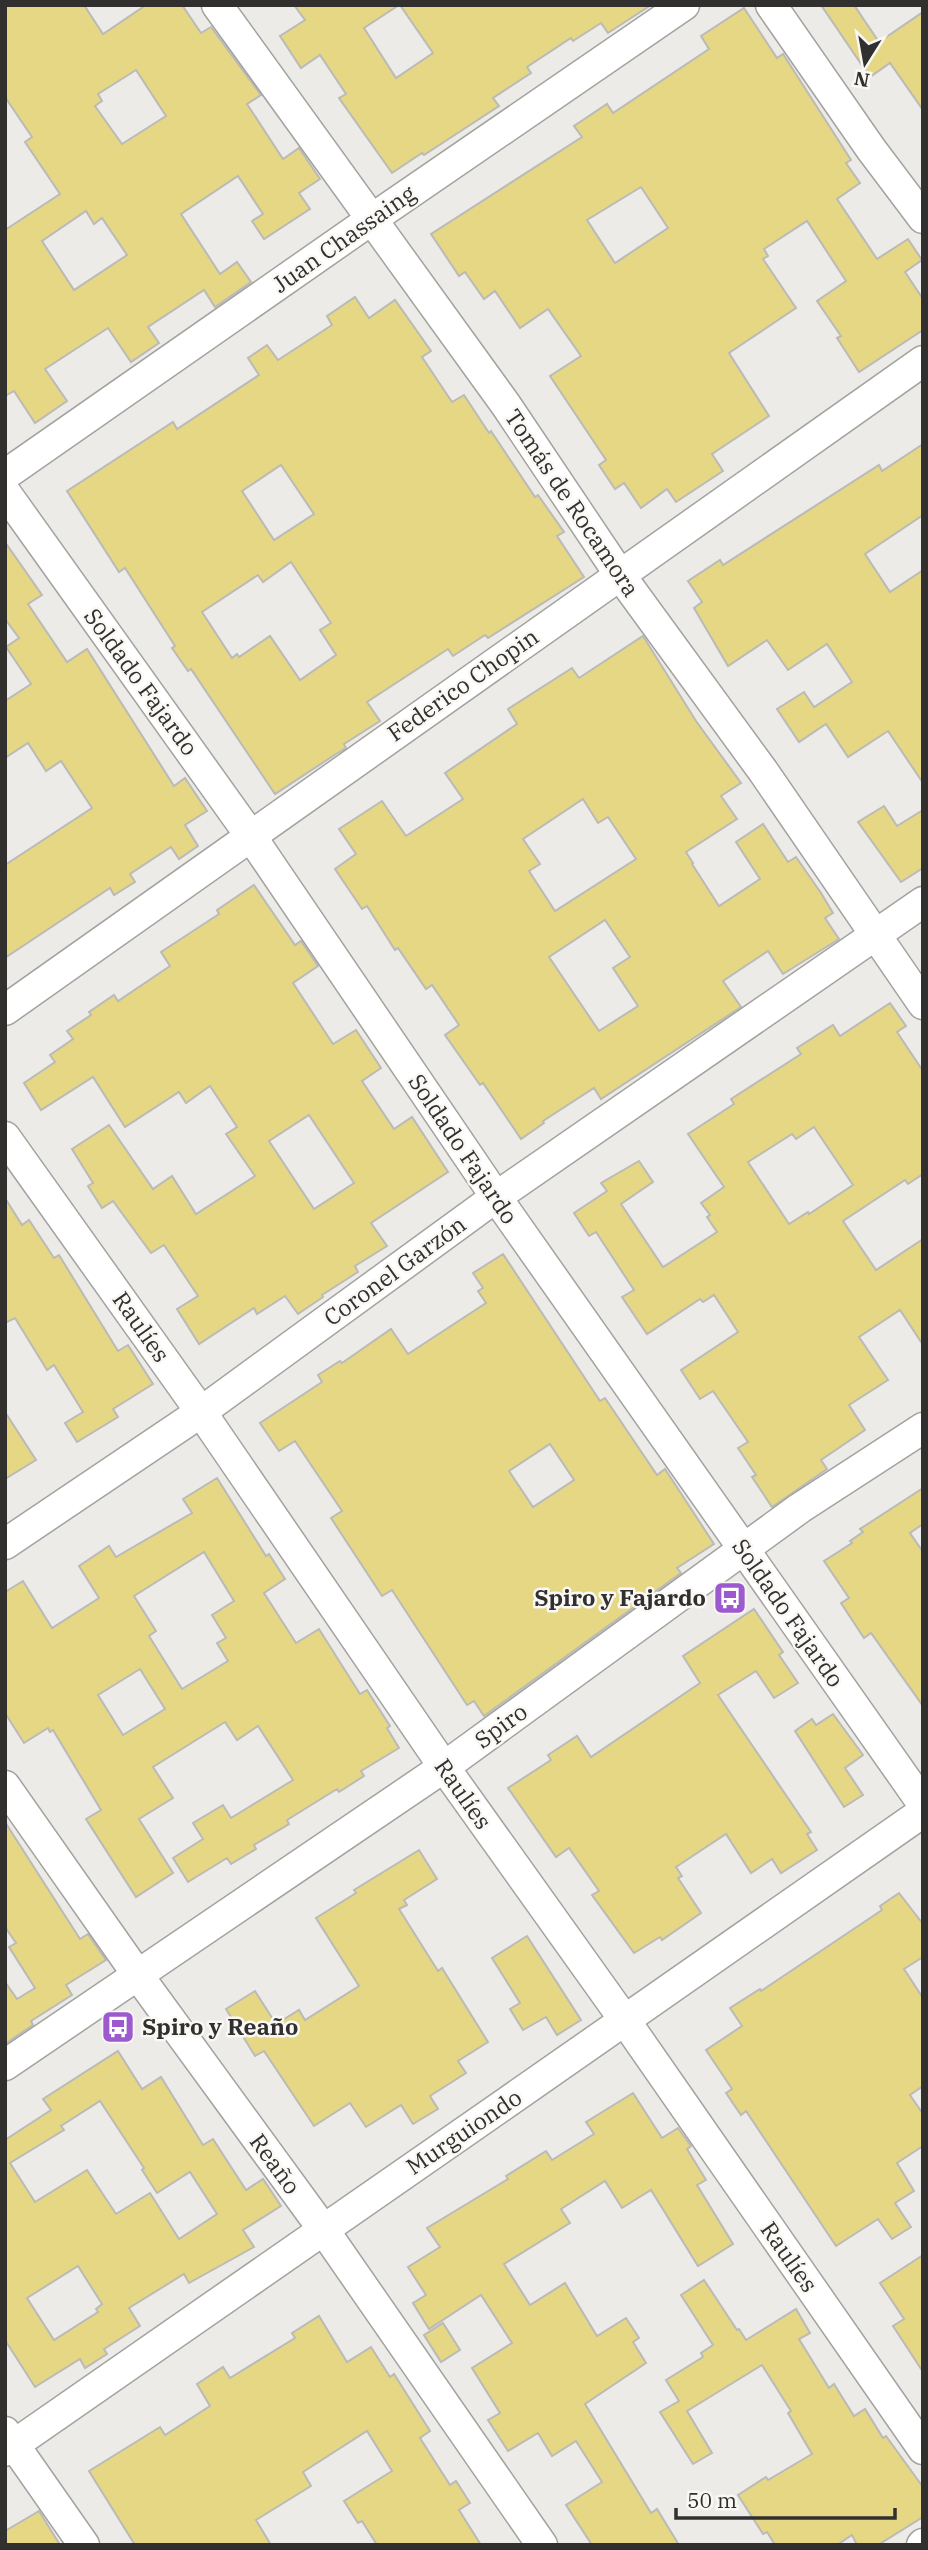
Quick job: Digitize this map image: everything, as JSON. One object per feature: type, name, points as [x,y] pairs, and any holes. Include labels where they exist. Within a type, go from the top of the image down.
[{"type":"street","name":"Tomás de Rocamora","points":[[217,5],[506,405],[620,575],[763,771],[923,1004]]},
{"type":"street","name":"Juan Chassaing","points":[[5,475],[684,5]]},
{"type":"street","points":[[771,5],[871,149],[923,218]]},
{"type":"street","name":"Federico Chopin","points":[[5,1010],[923,361]]},
{"type":"street","name":"Soldado Fajardo","points":[[5,492],[250,835],[496,1197],[923,1804]]},
{"type":"street","name":"Coronel Garzón","points":[[5,1544],[201,1412],[496,1197],[923,902]]},
{"type":"street","name":"Raulíes","points":[[5,1137],[201,1412],[444,1767],[626,2022],[923,2449]]},
{"type":"street","name":"Spiro","points":[[5,2065],[444,1767],[800,1508],[923,1428]]},
{"type":"street","name":"Reaño","points":[[5,1786],[323,2229],[542,2545]]},
{"type":"street","name":"Murguiondo","points":[[8,2443],[626,2022],[923,1812]]},
{"type":"street","points":[[8,2443],[84,2545]]},
{"type":"building","points":[[5,5],[84,5],[103,34],[146,5],[182,5],[201,33],[211,27],[261,95],[247,104],[283,159],[299,148],[320,179],[299,193],[310,209],[264,239],[252,221],[263,214],[238,176],[181,214],[220,274],[237,262],[251,282],[215,307],[204,290],[148,327],[159,343],[131,362],[108,328],[45,369],[67,401],[35,423],[14,391],[5,396],[5,230],[60,194],[25,142],[32,137],[5,97]],"holes":[[[136,70],[166,116],[122,144],[95,106],[102,101],[98,94]],[[86,211],[94,224],[102,218],[127,255],[74,290],[42,241]]]},
{"type":"building","points":[[294,5],[399,5],[364,28],[396,78],[433,53],[400,5],[651,5],[608,33],[601,23],[573,41],[571,38],[527,67],[531,73],[493,98],[499,106],[392,173],[339,98],[346,94],[320,55],[301,68],[280,36],[305,20]]},
{"type":"building","points":[[821,5],[854,5],[879,42],[923,12],[923,110],[890,63],[870,77]]},
{"type":"building","points":[[744,8],[777,58],[783,54],[851,160],[846,163],[860,183],[837,199],[877,259],[908,239],[922,260],[905,272],[923,299],[923,330],[859,372],[837,338],[841,336],[817,301],[846,281],[807,221],[764,249],[768,256],[763,259],[796,308],[729,353],[769,416],[712,454],[723,471],[676,502],[667,489],[641,508],[624,483],[615,489],[599,465],[606,460],[550,376],[581,356],[548,309],[520,328],[495,291],[484,299],[465,272],[459,276],[431,234],[582,137],[574,126],[607,104],[613,113],[709,49],[701,36]],"holes":[[[641,187],[668,228],[615,263],[587,220]]]},
{"type":"building","points":[[355,297],[369,318],[395,300],[431,351],[422,357],[452,402],[464,395],[535,497],[538,495],[564,532],[557,536],[584,577],[488,638],[485,635],[453,656],[448,649],[367,702],[380,721],[344,744],[346,748],[275,794],[191,669],[188,671],[172,648],[175,646],[125,568],[119,572],[67,491],[173,422],[177,429],[259,375],[248,358],[267,345],[278,360],[332,325],[327,316]],"holes":[[[281,465],[314,514],[274,540],[242,491]],[[291,562],[331,623],[320,630],[336,655],[300,680],[270,636],[239,657],[237,654],[232,658],[202,612],[258,575],[263,582]]]},
{"type":"building","points":[[923,444],[923,515],[865,554],[890,592],[923,570],[923,783],[888,731],[848,757],[826,724],[799,742],[777,709],[804,692],[814,707],[852,682],[827,644],[788,670],[767,640],[728,666],[694,608],[702,602],[688,581],[720,560],[723,565],[879,465],[882,471]]},
{"type":"building","points":[[5,542],[42,595],[28,604],[67,662],[87,649],[174,786],[185,778],[207,811],[185,825],[198,846],[179,859],[171,847],[130,874],[135,882],[114,895],[110,888],[5,958],[5,865],[92,808],[61,761],[46,771],[28,743],[5,758],[5,701],[31,684],[6,647],[19,638],[5,619]]},
{"type":"building","points":[[643,636],[696,721],[741,783],[721,796],[737,819],[686,852],[719,906],[760,879],[736,842],[763,824],[788,862],[796,857],[821,893],[833,913],[825,918],[839,939],[783,974],[768,951],[723,981],[741,1007],[601,1099],[594,1088],[543,1121],[544,1123],[521,1139],[483,1083],[480,1085],[445,1035],[459,1025],[432,985],[426,989],[398,948],[395,950],[367,906],[362,909],[335,869],[356,854],[339,829],[382,801],[406,836],[463,799],[445,773],[517,724],[508,709],[572,668],[579,678]],"holes":[[[583,799],[598,823],[608,817],[636,859],[555,911],[529,871],[540,864],[523,839]],[[605,920],[630,957],[613,968],[638,1006],[599,1031],[549,957]]]},
{"type":"building","points":[[884,806],[897,826],[923,810],[923,868],[901,882],[858,822]]},
{"type":"building","points":[[254,885],[295,945],[301,941],[318,966],[293,983],[333,1044],[356,1030],[381,1068],[362,1081],[394,1129],[412,1117],[448,1172],[371,1223],[387,1246],[355,1266],[358,1272],[322,1295],[323,1297],[298,1314],[285,1296],[257,1314],[254,1308],[199,1344],[177,1309],[198,1296],[164,1245],[151,1253],[113,1201],[102,1208],[88,1186],[93,1183],[72,1149],[109,1125],[153,1189],[172,1176],[196,1214],[255,1176],[226,1134],[237,1127],[210,1086],[186,1103],[179,1092],[125,1127],[93,1077],[41,1110],[24,1083],[55,1062],[50,1055],[73,1039],[67,1031],[91,1015],[89,1012],[114,995],[118,1001],[170,966],[161,952],[219,914],[217,910]],"holes":[[[309,1115],[354,1183],[314,1209],[269,1141]]]},
{"type":"building","points":[[890,1003],[906,1026],[897,1032],[923,1071],[923,1174],[908,1184],[905,1180],[843,1221],[876,1270],[923,1239],[923,1345],[900,1310],[859,1337],[888,1380],[849,1405],[865,1430],[821,1460],[827,1469],[772,1507],[752,1477],[756,1475],[738,1448],[748,1442],[713,1391],[700,1399],[681,1370],[738,1332],[714,1295],[703,1302],[700,1299],[647,1334],[622,1297],[634,1290],[596,1232],[589,1236],[574,1213],[607,1191],[601,1183],[639,1161],[653,1182],[621,1204],[663,1267],[717,1232],[701,1203],[724,1187],[688,1134],[734,1104],[731,1099],[801,1054],[797,1048],[833,1025],[840,1036]],"holes":[[[814,1127],[853,1185],[789,1224],[748,1162],[792,1134],[796,1139]]]},
{"type":"building","points":[[5,1198],[22,1225],[29,1220],[54,1258],[59,1255],[118,1351],[128,1345],[153,1384],[113,1409],[118,1417],[77,1442],[65,1423],[83,1412],[54,1365],[47,1370],[15,1318],[5,1323]]},
{"type":"building","points":[[503,1254],[600,1401],[605,1398],[657,1475],[665,1469],[714,1544],[677,1568],[681,1573],[484,1716],[474,1701],[467,1705],[392,1590],[382,1596],[331,1518],[342,1511],[295,1441],[279,1451],[260,1423],[322,1382],[318,1375],[340,1361],[342,1363],[391,1329],[408,1354],[486,1303],[478,1291],[483,1288],[473,1273]],"holes":[[[550,1444],[574,1480],[533,1507],[509,1471]]]},
{"type":"building","points":[[5,1412],[36,1460],[5,1479]]},
{"type":"building","points":[[217,1478],[266,1556],[269,1554],[285,1579],[264,1593],[296,1643],[319,1629],[360,1694],[367,1690],[390,1726],[387,1728],[399,1748],[361,1771],[364,1776],[339,1792],[337,1789],[287,1820],[289,1824],[254,1845],[256,1849],[231,1864],[227,1858],[188,1882],[173,1858],[203,1839],[193,1823],[223,1805],[231,1818],[293,1780],[258,1726],[237,1740],[225,1722],[153,1767],[173,1798],[139,1819],[173,1873],[136,1897],[86,1819],[101,1810],[53,1730],[50,1732],[48,1728],[24,1743],[5,1713],[5,1592],[23,1581],[52,1628],[99,1598],[79,1566],[109,1546],[116,1557],[192,1513],[183,1499]],"holes":[[[204,1552],[234,1601],[212,1615],[226,1638],[217,1643],[228,1661],[182,1689],[149,1636],[156,1631],[134,1596]],[[140,1669],[165,1709],[123,1735],[98,1695]]]},
{"type":"building","points":[[923,1488],[923,1524],[910,1533],[923,1552],[923,1706],[871,1633],[864,1638],[841,1603],[849,1598],[824,1561],[852,1543],[850,1541],[863,1532],[860,1529]]},
{"type":"building","points":[[754,1609],[783,1652],[779,1655],[798,1683],[774,1698],[756,1671],[718,1695],[811,1832],[807,1834],[817,1850],[781,1873],[772,1859],[751,1873],[726,1834],[676,1867],[682,1876],[678,1878],[701,1913],[662,1940],[660,1937],[634,1953],[592,1895],[599,1891],[569,1848],[556,1857],[508,1788],[551,1760],[548,1755],[577,1736],[591,1757],[700,1683],[683,1656]]},
{"type":"building","points":[[833,1714],[863,1755],[845,1768],[863,1795],[844,1807],[795,1731],[812,1719],[816,1725]]},
{"type":"building","points":[[5,1822],[80,1939],[88,1934],[106,1960],[66,1985],[72,1995],[31,2021],[33,2025],[5,2044],[5,1982],[17,1999],[35,1988],[9,1947],[16,1943],[5,1927]]},
{"type":"building","points":[[419,1850],[437,1879],[404,1900],[407,1905],[399,1909],[438,1971],[442,1968],[488,2042],[458,2061],[466,2073],[430,2096],[438,2109],[413,2124],[401,2105],[366,2127],[350,2103],[314,2126],[264,2051],[255,2056],[226,2009],[255,1991],[276,2024],[299,2010],[305,2020],[359,1986],[316,1918],[356,1893],[354,1890]]},
{"type":"building","points":[[899,1893],[923,1924],[923,1957],[904,1969],[923,1998],[923,2086],[910,2095],[923,2114],[923,2146],[897,2163],[914,2191],[895,2203],[911,2227],[892,2239],[878,2219],[836,2246],[746,2111],[741,2115],[726,2093],[732,2089],[706,2050],[742,2026],[730,2008],[760,1989],[761,1991],[882,1910],[880,1906]]},
{"type":"building","points":[[527,1936],[581,2020],[557,2035],[546,2017],[523,2030],[510,2009],[520,2003],[492,1958]]},
{"type":"building","points":[[118,2051],[142,2089],[161,2077],[203,2145],[213,2139],[246,2190],[263,2179],[281,2206],[243,2230],[254,2247],[189,2283],[184,2274],[129,2308],[140,2326],[104,2349],[107,2354],[85,2368],[80,2359],[35,2387],[5,2340],[5,2140],[51,2110],[43,2099]],"holes":[[[100,2101],[144,2168],[142,2170],[157,2193],[190,2172],[217,2214],[179,2239],[150,2193],[116,2214],[87,2170],[35,2202],[10,2163],[64,2130],[61,2126]],[[78,2266],[102,2304],[96,2309],[98,2312],[54,2340],[27,2298]]]},
{"type":"building","points":[[633,2093],[662,2138],[678,2128],[691,2146],[687,2149],[706,2180],[697,2185],[733,2244],[698,2266],[651,2190],[622,2208],[605,2181],[561,2209],[570,2223],[504,2264],[530,2305],[565,2283],[597,2336],[626,2318],[639,2338],[633,2342],[646,2363],[585,2404],[651,2513],[657,2509],[679,2545],[592,2545],[566,2505],[602,2482],[576,2441],[552,2456],[538,2433],[508,2451],[488,2420],[500,2413],[472,2368],[512,2343],[481,2295],[429,2329],[413,2303],[426,2295],[408,2267],[440,2247],[427,2228],[508,2179],[506,2176],[546,2151],[552,2160],[594,2134],[586,2122]]},
{"type":"building","points":[[923,2255],[923,2372],[893,2326],[904,2319],[880,2283]]},
{"type":"building","points":[[704,2280],[746,2340],[796,2309],[810,2333],[799,2339],[829,2388],[834,2384],[854,2416],[865,2409],[883,2438],[886,2436],[923,2487],[923,2517],[878,2545],[857,2545],[852,2535],[837,2545],[775,2545],[767,2532],[763,2534],[738,2495],[766,2477],[768,2480],[812,2454],[788,2413],[791,2411],[762,2365],[687,2411],[712,2453],[693,2464],[660,2412],[679,2401],[666,2380],[703,2357],[701,2353],[713,2345],[681,2295]]},
{"type":"building","points":[[319,2316],[347,2362],[371,2347],[390,2377],[394,2374],[430,2431],[420,2438],[450,2485],[456,2481],[470,2503],[459,2510],[481,2545],[377,2545],[362,2521],[358,2523],[344,2501],[392,2471],[367,2431],[303,2472],[311,2486],[256,2520],[271,2545],[135,2545],[89,2471],[160,2427],[165,2435],[210,2406],[197,2384],[223,2367],[230,2378],[295,2338],[292,2333]]},
{"type":"building","points":[[443,2323],[460,2350],[441,2362],[424,2335]]},
{"type":"building","points":[[39,2511],[60,2545],[5,2545],[5,2531]]},
{"type":"place","name":"Spiro y Fajardo","points":[[730,1598]]},
{"type":"place","name":"Spiro y Reaño","points":[[118,2027]]}]
